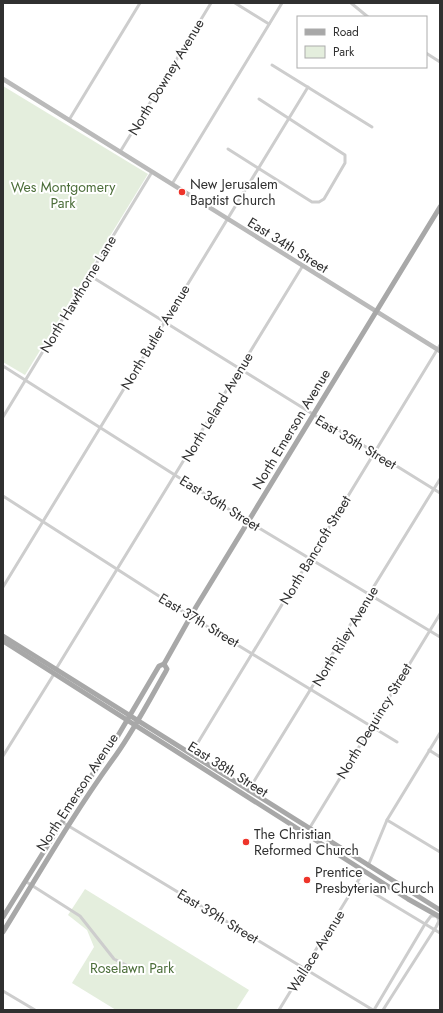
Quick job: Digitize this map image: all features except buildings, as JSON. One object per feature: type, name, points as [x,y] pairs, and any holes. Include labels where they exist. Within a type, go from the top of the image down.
[{"type":"main road","name":"East 34th Street","points":[[3,79],[302,267],[439,349]]},
{"type":"main road","name":"North Emerson Avenue","points":[[3,917],[159,666],[164,664],[190,616],[439,210]]},
{"type":"main road","name":"East 38th Street","points":[[3,636],[55,672]]},
{"type":"main road","name":"East 38th Street","points":[[3,641],[128,718],[137,720],[368,866],[439,914]]},
{"type":"main road","name":"North Emerson Avenue","points":[[3,932],[68,826],[134,726],[166,671],[167,668],[164,664]]},
{"type":"main road","name":"East 38th Street","points":[[128,718],[134,726],[364,871],[439,914]]},
{"type":"street","points":[[69,120],[140,3]]},
{"type":"street","name":"North Downey Avenue","points":[[120,152],[211,3]]},
{"type":"street","points":[[235,3],[269,24]]},
{"type":"street","points":[[172,184],[282,3]]},
{"type":"street","points":[[351,3],[367,16]]},
{"type":"street","points":[[427,54],[440,62]]},
{"type":"street","points":[[272,65],[372,127]]},
{"type":"street","name":"North Butler Avenue","points":[[3,587],[308,87]]},
{"type":"street","points":[[228,149],[312,202],[318,202],[324,199],[345,165],[346,158],[342,152],[259,99]]},
{"type":"street","name":"North Hawthorne Lane","points":[[3,417],[152,172]]},
{"type":"street","name":"North Leland Avenue","points":[[3,756],[302,267]]},
{"type":"street","name":"East 35th Street","points":[[89,275],[313,416],[440,493]]},
{"type":"street","name":"North Bancroft Street","points":[[191,754],[439,349]]},
{"type":"street","name":"East 36th Street","points":[[3,366],[249,522],[440,637]]},
{"type":"street","name":"North Riley Avenue","points":[[248,791],[312,690],[440,479]]},
{"type":"street","name":"East 37th Street","points":[[3,496],[190,616],[397,742]]},
{"type":"street","name":"North Dequincy Street","points":[[308,829],[440,614]]},
{"type":"street","points":[[368,866],[387,820],[440,733]]},
{"type":"street","points":[[429,750],[440,757]]},
{"type":"street","points":[[387,820],[440,852]]},
{"type":"street","name":"East 39th Street","points":[[62,822],[374,1010]]},
{"type":"street","name":"Wallace Avenue","points":[[279,1010],[364,871]]},
{"type":"street","points":[[25,881],[80,916],[114,958],[130,967]]},
{"type":"street","points":[[357,883],[440,933]]},
{"type":"street","points":[[374,1010],[425,924],[431,916],[439,914],[439,921],[383,1010]]},
{"type":"street","points":[[3,991],[35,1010]]},
{"type":"green space","name":"Wes Montgomery Park","points":[[3,86],[148,174],[25,375],[3,362]]},
{"type":"green space","name":"Roselawn Park","points":[[85,889],[249,990],[236,1010],[116,1010],[72,983],[94,947],[87,930],[68,915]]},
{"type":"place","name":"New Jerusalem Baptist Church","points":[[182,192]]},
{"type":"place","name":"The Christian Reformed Church","points":[[246,842]]},
{"type":"place","name":"Prentice Presbyterian Church","points":[[307,880]]}]
